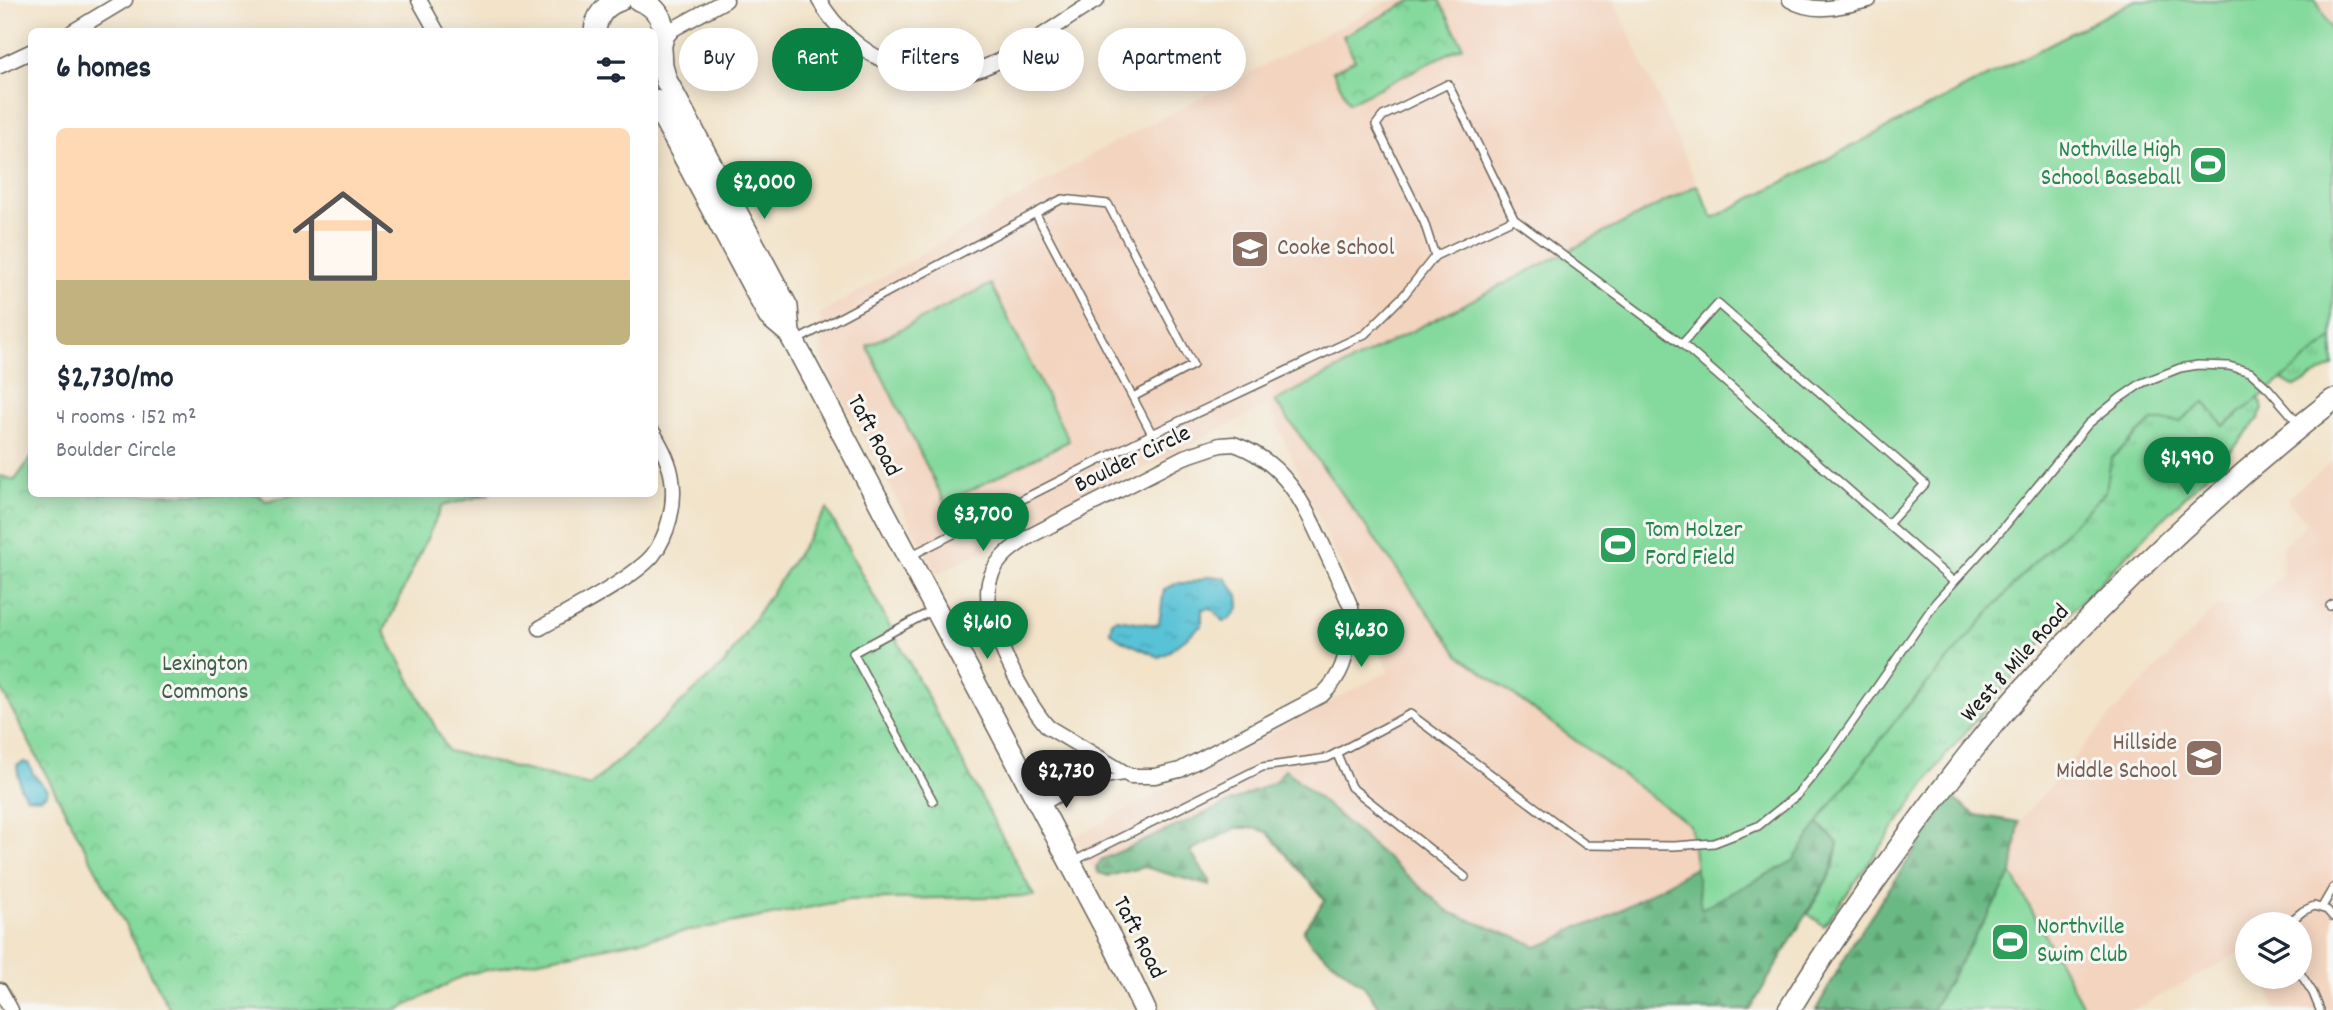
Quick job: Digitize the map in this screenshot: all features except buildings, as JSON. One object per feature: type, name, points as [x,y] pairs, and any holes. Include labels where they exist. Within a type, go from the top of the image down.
[{"type":"street","points":[[79,28],[125,0]]},
{"type":"street","points":[[419,0],[435,28]]},
{"type":"street","points":[[595,21],[605,8],[620,0]]},
{"type":"street","points":[[660,49],[673,29],[726,0]]},
{"type":"street","points":[[819,0],[839,30],[880,61],[919,72],[948,75],[970,73],[993,64],[1097,0]]},
{"type":"street","points":[[1790,0],[1812,9],[1839,7],[1869,0]]},
{"type":"street","name":"Taft Road","points":[[648,1],[660,17],[664,29],[660,49],[666,80],[787,307],[791,337]]},
{"type":"street","points":[[0,66],[28,53]]},
{"type":"street","name":"Taft Road","points":[[658,108],[769,316],[791,337],[1145,1010]]},
{"type":"street","name":"West 8 Mile Road","points":[[1789,1010],[1833,939],[1927,809],[2052,659],[2175,537],[2300,425],[2333,400]]},
{"type":"street","points":[[540,628],[627,576],[652,556],[668,527],[673,491],[667,460],[658,442]]},
{"type":"street","name":"Boulder Circle","points":[[1227,444],[1247,449],[1270,465],[1303,502],[1348,600],[1352,616],[1343,670],[1322,695],[1180,770],[1155,776],[1130,776],[1048,727],[1031,704],[990,617],[987,597],[990,577],[998,561],[1032,535],[1184,457],[1227,444]]},
{"type":"street","points":[[1039,805],[1076,784]]},
{"type":"street","points":[[0,990],[10,1010]]},
{"type":"lane","points":[[1435,256],[1424,222],[1376,125],[1383,116],[1448,85],[1514,219],[1682,344],[1954,582]]},
{"type":"lane","points":[[791,337],[1062,199],[1108,204],[1193,365],[1133,397]]},
{"type":"lane","points":[[1036,214],[1152,434]]},
{"type":"lane","points":[[908,557],[1152,434],[1365,334],[1404,295],[1435,256],[1514,219]]},
{"type":"lane","points":[[1682,344],[1718,304],[1925,484],[1888,524]]},
{"type":"lane","points":[[1070,863],[1262,767],[1327,758],[1410,714],[1586,845],[1674,846],[1714,843],[1758,826],[1797,795],[1860,712],[1917,627],[2004,527],[2088,424],[2120,398],[2142,383],[2165,373],[2199,365],[2214,365],[2250,372],[2268,388],[2300,425]]},
{"type":"lane","points":[[933,801],[853,653],[935,608]]},
{"type":"lane","points":[[1076,784],[1089,766],[1090,754]]},
{"type":"lane","points":[[1337,754],[1351,787],[1465,877]]},
{"type":"lane","points":[[1076,784],[1130,776]]},
{"type":"lane","points":[[2322,907],[2333,888]]},
{"type":"lane","points":[[2302,912],[2314,906],[2322,907],[2333,917]]},
{"type":"lane","points":[[2311,989],[2320,1010]]},
{"type":"shaded area","points":[[1391,0],[1614,0],[1713,219],[2135,0],[2333,0],[2333,338],[2106,491],[1864,761],[1504,1010],[1269,788],[1097,877],[1076,836],[1389,671],[1268,405],[937,574],[822,360],[820,314],[1098,151],[1214,91],[1246,91],[1246,75]]},
{"type":"shaded area","name":"Hillside Middle School","points":[[2333,461],[2333,1010],[2276,1010],[2266,989],[2312,989],[2312,912],[2235,912],[2235,955],[2134,1010],[2085,1010],[2012,874],[2019,822],[2113,713],[2217,606],[2246,606],[2282,576],[2283,545],[2308,524],[2286,499]]},
{"type":"green space","points":[[1413,0],[1439,0],[1463,46],[1349,103],[1333,71],[1355,60],[1343,36]]},
{"type":"green space","points":[[2135,0],[2316,0],[2333,34],[2333,338],[2224,426],[2205,402],[2181,421],[2152,421],[2111,459],[2106,491],[2025,572],[1903,711],[1826,811],[1793,861],[1701,909],[1690,825],[1459,655],[1275,401],[1697,185],[1713,218]]},
{"type":"green space","points":[[991,284],[1069,441],[945,503],[867,346]]},
{"type":"green space","points":[[2333,318],[2333,366],[2295,387],[2271,373]]},
{"type":"green space","points":[[2173,385],[2259,397],[2263,408],[2258,419],[2240,441],[2050,633],[1946,755],[1824,926],[1808,914],[1833,869],[1838,843],[1815,821],[1851,755],[2111,459],[2153,420]]},
{"type":"green space","name":"Lexington Commons","points":[[28,462],[28,497],[261,497],[266,501],[284,497],[478,497],[442,506],[384,631],[448,751],[590,786],[725,663],[827,509],[1034,896],[848,900],[467,974],[398,1010],[170,1010],[0,687],[0,476],[15,480]]},
{"type":"green space","points":[[1285,769],[1449,912],[1536,947],[1554,941],[1578,926],[1597,923],[1718,855],[1815,821],[1838,843],[1831,872],[1750,1010],[1381,1010],[1363,985],[1312,945],[1303,931],[1325,900],[1267,832],[1236,828],[1190,851],[1210,881],[1210,886],[1144,867],[1109,876],[1099,873],[1096,867],[1103,859],[1275,782]]},
{"type":"green space","points":[[1951,797],[1976,815],[2019,822],[2012,874],[1932,1010],[1816,1010],[1854,941]]},
{"type":"green space","name":"Northville Swim Club","points":[[2012,874],[2085,1010],[1932,1010]]},
{"type":"water","points":[[1210,576],[1225,578],[1238,595],[1239,608],[1230,619],[1224,621],[1211,608],[1202,609],[1202,625],[1159,657],[1121,640],[1110,632],[1112,621],[1117,619],[1155,625],[1159,623],[1164,590],[1177,583],[1190,583]]},
{"type":"water","points":[[24,762],[29,764],[33,774],[47,790],[41,798],[27,797],[20,787],[17,765]]},
{"type":"place","name":"Nothville High School Baseball","points":[[2208,165]]},
{"type":"place","name":"Cooke School","points":[[1250,249]]},
{"type":"place","name":"Tom Holzer Ford Field","points":[[1618,545]]},
{"type":"place","name":"Hillside Middle School","points":[[2204,758]]},
{"type":"place","name":"Northville Swim Club","points":[[2010,942]]}]
